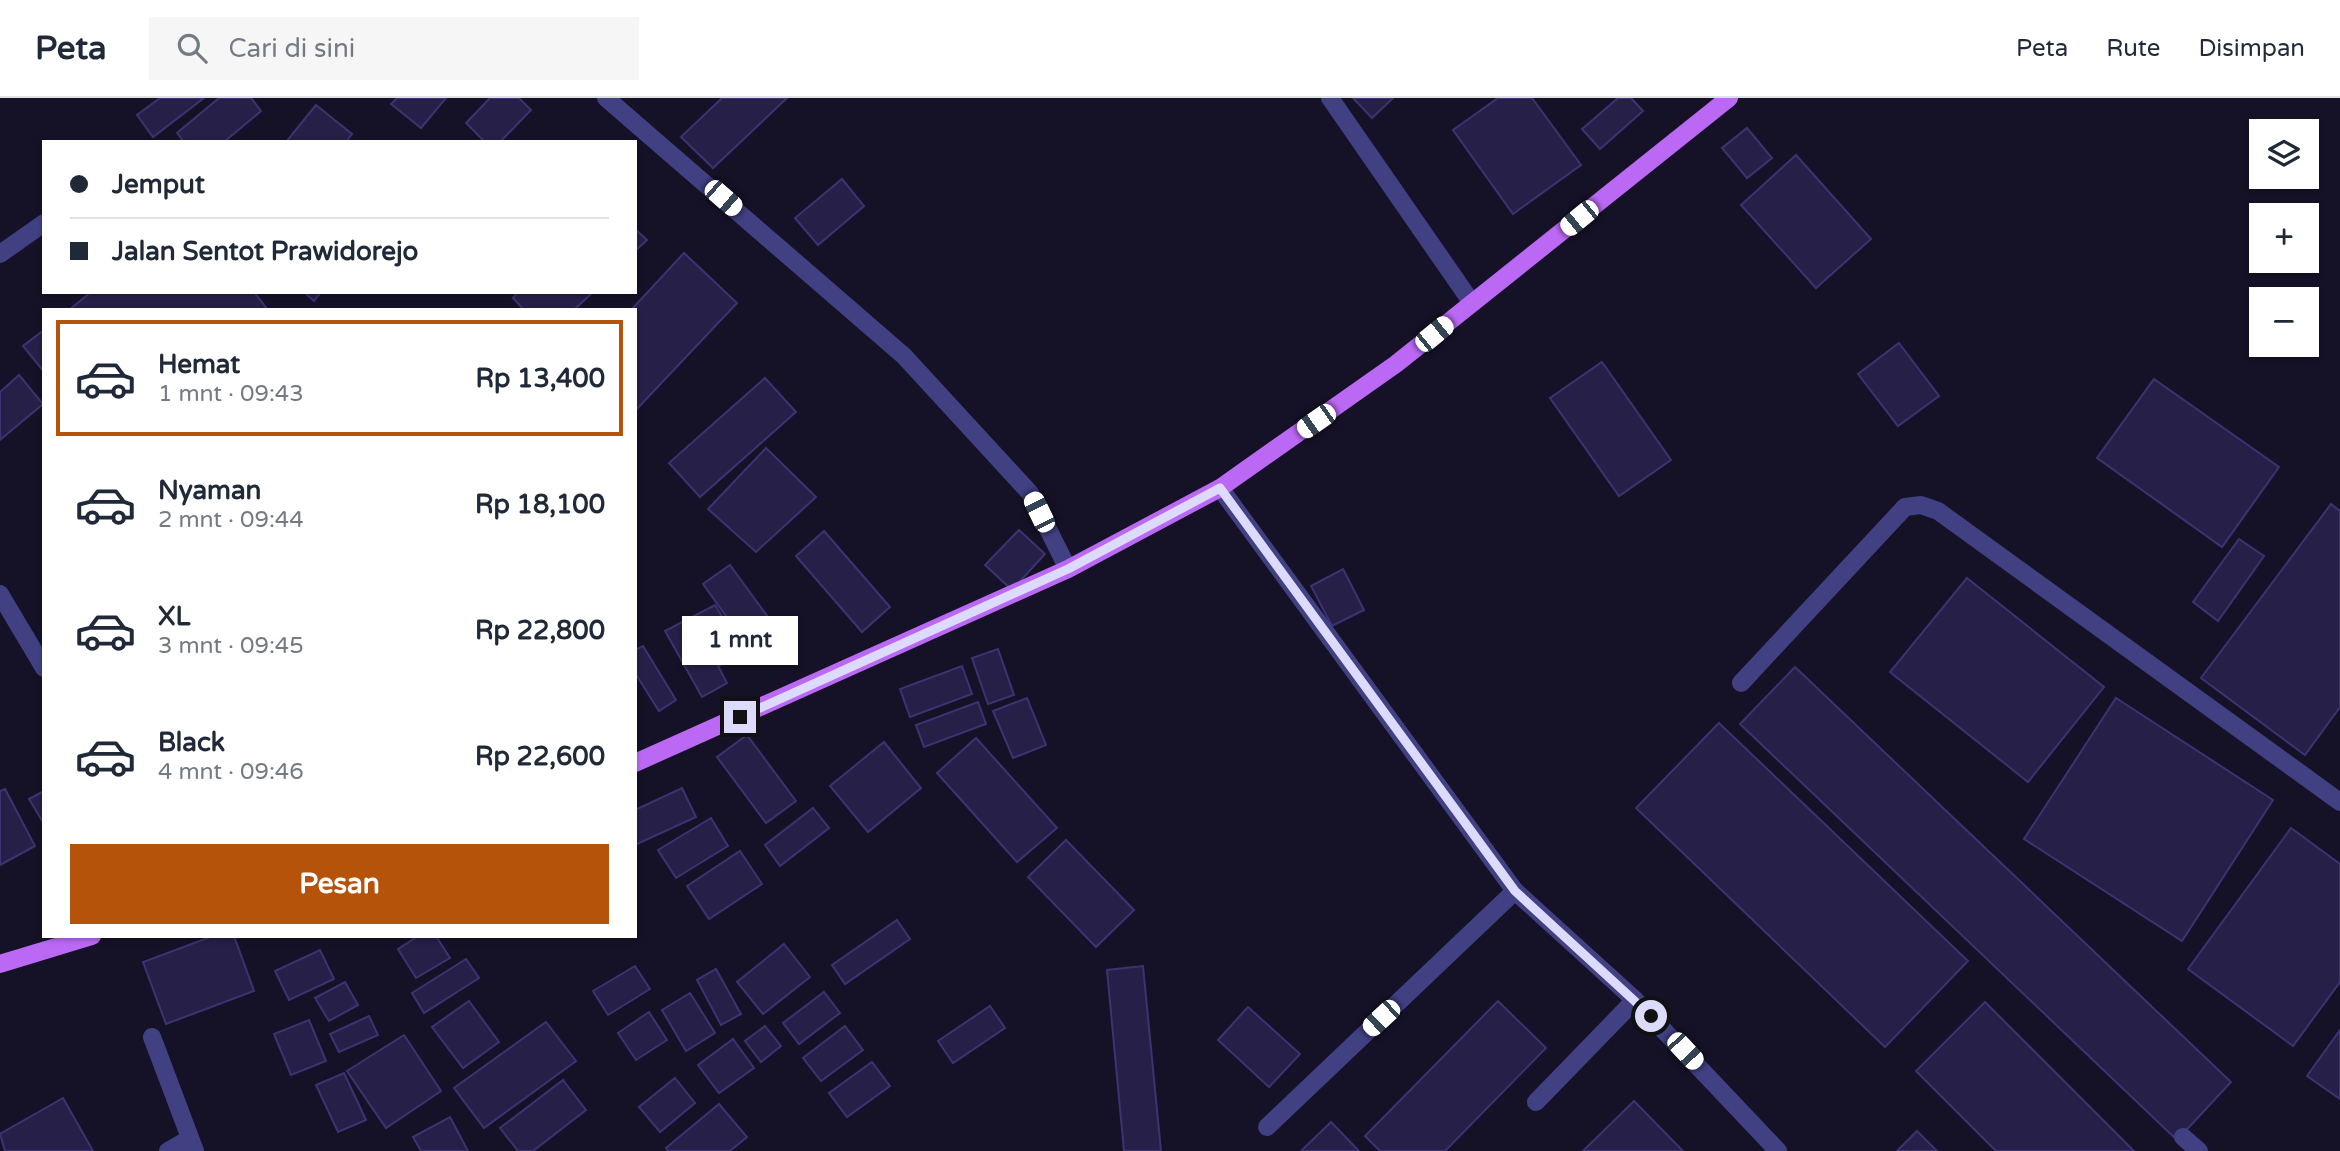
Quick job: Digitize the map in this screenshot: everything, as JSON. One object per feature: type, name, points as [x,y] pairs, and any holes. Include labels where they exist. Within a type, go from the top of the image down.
[{"type":"main road","points":[[637,762],[1068,569],[1220,488],[1396,364],[1729,98]]},
{"type":"main road","points":[[0,964],[85,938]]},
{"type":"street","points":[[606,98],[904,356],[1030,493],[1068,569]]},
{"type":"street","points":[[1330,98],[1472,303]]},
{"type":"street","points":[[0,254],[42,224]]},
{"type":"street","points":[[1220,488],[1515,891],[1635,1000],[1778,1151]]},
{"type":"street","points":[[1741,683],[1905,507],[1922,505],[1938,511],[2340,802]]},
{"type":"street","points":[[0,594],[42,665]]},
{"type":"street","points":[[1267,1127],[1515,891]]},
{"type":"street","points":[[1536,1102],[1635,1000]]},
{"type":"street","points":[[152,1037],[192,1145],[168,1151]]},
{"type":"street","points":[[2183,1137],[2199,1151]]},
{"type":"building","points":[[160,98],[204,98],[153,137],[137,115]]},
{"type":"building","points":[[219,98],[251,98],[261,111],[226,140],[182,140],[177,133]]},
{"type":"building","points":[[397,98],[446,98],[421,128],[391,104]]},
{"type":"building","points":[[490,98],[519,98],[531,110],[502,140],[483,140],[466,123]]},
{"type":"building","points":[[722,98],[787,98],[713,168],[681,137]]},
{"type":"building","points":[[1353,98],[1393,98],[1372,118]]},
{"type":"building","points":[[1498,98],[1532,98],[1581,165],[1513,214],[1453,130]]},
{"type":"building","points":[[1618,98],[1631,98],[1643,111],[1600,149],[1582,129]]},
{"type":"building","points":[[316,105],[352,134],[348,140],[288,140]]},
{"type":"building","points":[[1747,128],[1772,158],[1747,178],[1722,148]]},
{"type":"building","points":[[1796,155],[1871,239],[1816,288],[1741,205]]},
{"type":"building","points":[[842,179],[864,206],[818,245],[795,218]]},
{"type":"building","points":[[637,231],[647,240],[637,249]]},
{"type":"building","points":[[684,253],[737,303],[637,409],[637,308],[633,308]]},
{"type":"building","points":[[89,294],[256,294],[266,308],[71,308]]},
{"type":"building","points":[[306,294],[319,294],[314,301]]},
{"type":"building","points":[[516,294],[591,294],[576,308],[522,308],[513,298]]},
{"type":"building","points":[[42,332],[42,370],[23,346]]},
{"type":"building","points":[[1899,343],[1939,396],[1898,426],[1858,374]]},
{"type":"building","points":[[1602,362],[1671,460],[1619,496],[1550,398]]},
{"type":"building","points":[[19,375],[42,405],[0,440],[0,392]]},
{"type":"building","points":[[765,378],[796,412],[700,497],[669,463]]},
{"type":"building","points":[[2154,379],[2279,467],[2222,547],[2097,458]]},
{"type":"building","points":[[766,448],[816,497],[756,552],[708,509]]},
{"type":"building","points":[[2331,504],[2340,511],[2340,707],[2305,755],[2201,678]]},
{"type":"building","points":[[1019,530],[1045,554],[1012,590],[985,565]]},
{"type":"building","points":[[824,531],[890,607],[862,632],[796,556]]},
{"type":"building","points":[[2239,539],[2264,556],[2218,621],[2193,602]]},
{"type":"building","points":[[730,565],[784,639],[757,659],[703,584]]},
{"type":"building","points":[[1343,569],[1364,610],[1332,626],[1311,586]]},
{"type":"building","points":[[1967,578],[2104,687],[2028,782],[1890,672]]},
{"type":"building","points":[[715,605],[744,652],[718,666],[727,683],[702,697],[665,631]]},
{"type":"building","points":[[643,646],[676,700],[659,711],[637,676],[637,649]]},
{"type":"building","points":[[998,649],[1014,695],[988,704],[972,658]]},
{"type":"building","points":[[962,666],[972,694],[910,717],[900,689]]},
{"type":"building","points":[[1795,667],[2231,1082],[2177,1140],[1740,724]]},
{"type":"building","points":[[1027,698],[1046,745],[1013,758],[993,711]]},
{"type":"building","points":[[2116,698],[2273,800],[2182,941],[2024,839]]},
{"type":"building","points":[[978,702],[986,724],[924,747],[916,725]]},
{"type":"building","points":[[1719,723],[1968,961],[1885,1047],[1636,808]]},
{"type":"building","points":[[747,735],[796,801],[766,823],[717,757]]},
{"type":"building","points":[[976,738],[1057,828],[1017,862],[937,773]]},
{"type":"building","points":[[884,742],[921,788],[868,832],[830,786]]},
{"type":"building","points":[[682,788],[696,817],[637,844],[637,809]]},
{"type":"building","points":[[5,789],[35,846],[0,865],[0,791]]},
{"type":"building","points":[[42,792],[42,821],[29,799]]},
{"type":"building","points":[[813,808],[829,828],[780,866],[765,845]]},
{"type":"building","points":[[711,818],[728,846],[676,878],[658,850]]},
{"type":"building","points":[[2291,828],[2340,864],[2340,982],[2293,1046],[2188,969]]},
{"type":"building","points":[[1066,840],[1134,910],[1096,947],[1028,877]]},
{"type":"building","points":[[740,851],[762,884],[709,919],[687,886]]},
{"type":"building","points":[[897,920],[910,939],[845,984],[832,965]]},
{"type":"building","points":[[208,938],[235,938],[254,991],[166,1024],[143,962]]},
{"type":"building","points":[[415,938],[437,938],[450,958],[416,978],[398,949]]},
{"type":"building","points":[[784,944],[810,977],[763,1014],[737,982]]},
{"type":"building","points":[[320,950],[334,979],[289,1000],[275,971]]},
{"type":"building","points":[[466,959],[479,978],[424,1013],[412,993]]},
{"type":"building","points":[[635,966],[650,989],[608,1015],[593,991]]},
{"type":"building","points":[[1143,966],[1161,1151],[1124,1151],[1107,970]]},
{"type":"building","points":[[716,969],[741,1014],[721,1025],[697,980]]},
{"type":"building","points":[[345,982],[358,1005],[329,1021],[315,998]]},
{"type":"building","points":[[824,992],[840,1013],[799,1044],[783,1023]]},
{"type":"building","points":[[690,993],[715,1033],[686,1051],[662,1010]]},
{"type":"building","points":[[469,1001],[499,1042],[463,1068],[432,1027]]},
{"type":"building","points":[[1498,1001],[1546,1048],[1445,1151],[1380,1151],[1365,1136]]},
{"type":"building","points":[[1985,1002],[2134,1151],[1996,1151],[1916,1071]]},
{"type":"building","points":[[990,1006],[1005,1028],[953,1063],[938,1041]]},
{"type":"building","points":[[1248,1007],[1300,1054],[1269,1087],[1218,1040]]},
{"type":"building","points":[[649,1012],[667,1040],[636,1060],[618,1033]]},
{"type":"building","points":[[369,1016],[378,1035],[339,1052],[330,1034]]},
{"type":"building","points":[[309,1020],[326,1061],[291,1075],[274,1034]]},
{"type":"building","points":[[546,1022],[576,1061],[484,1128],[454,1088]]},
{"type":"building","points":[[765,1026],[781,1046],[761,1062],[745,1041]]},
{"type":"building","points":[[845,1026],[863,1050],[821,1081],[803,1058]]},
{"type":"building","points":[[2340,1030],[2340,1099],[2307,1076]]},
{"type":"building","points":[[404,1035],[441,1091],[386,1128],[347,1071]]},
{"type":"building","points":[[733,1039],[754,1068],[719,1093],[698,1065]]},
{"type":"building","points":[[872,1062],[890,1086],[847,1117],[829,1093]]},
{"type":"building","points":[[344,1073],[366,1120],[338,1132],[316,1085]]},
{"type":"building","points":[[675,1078],[695,1103],[660,1132],[639,1107]]},
{"type":"building","points":[[563,1080],[586,1110],[533,1151],[518,1151],[500,1128]]},
{"type":"building","points":[[63,1098],[93,1151],[5,1151],[0,1134]]},
{"type":"building","points":[[1634,1101],[1683,1151],[1583,1151]]},
{"type":"building","points":[[719,1104],[747,1137],[730,1151],[668,1151],[666,1148]]},
{"type":"building","points":[[450,1117],[468,1151],[421,1151],[413,1137]]},
{"type":"building","points":[[1331,1122],[1359,1151],[1301,1151]]},
{"type":"building","points":[[1917,1131],[1937,1151],[1897,1151]]},
{"type":"route","points":[[740,717],[1068,569],[1220,488],[1515,891],[1651,1016]]}]
